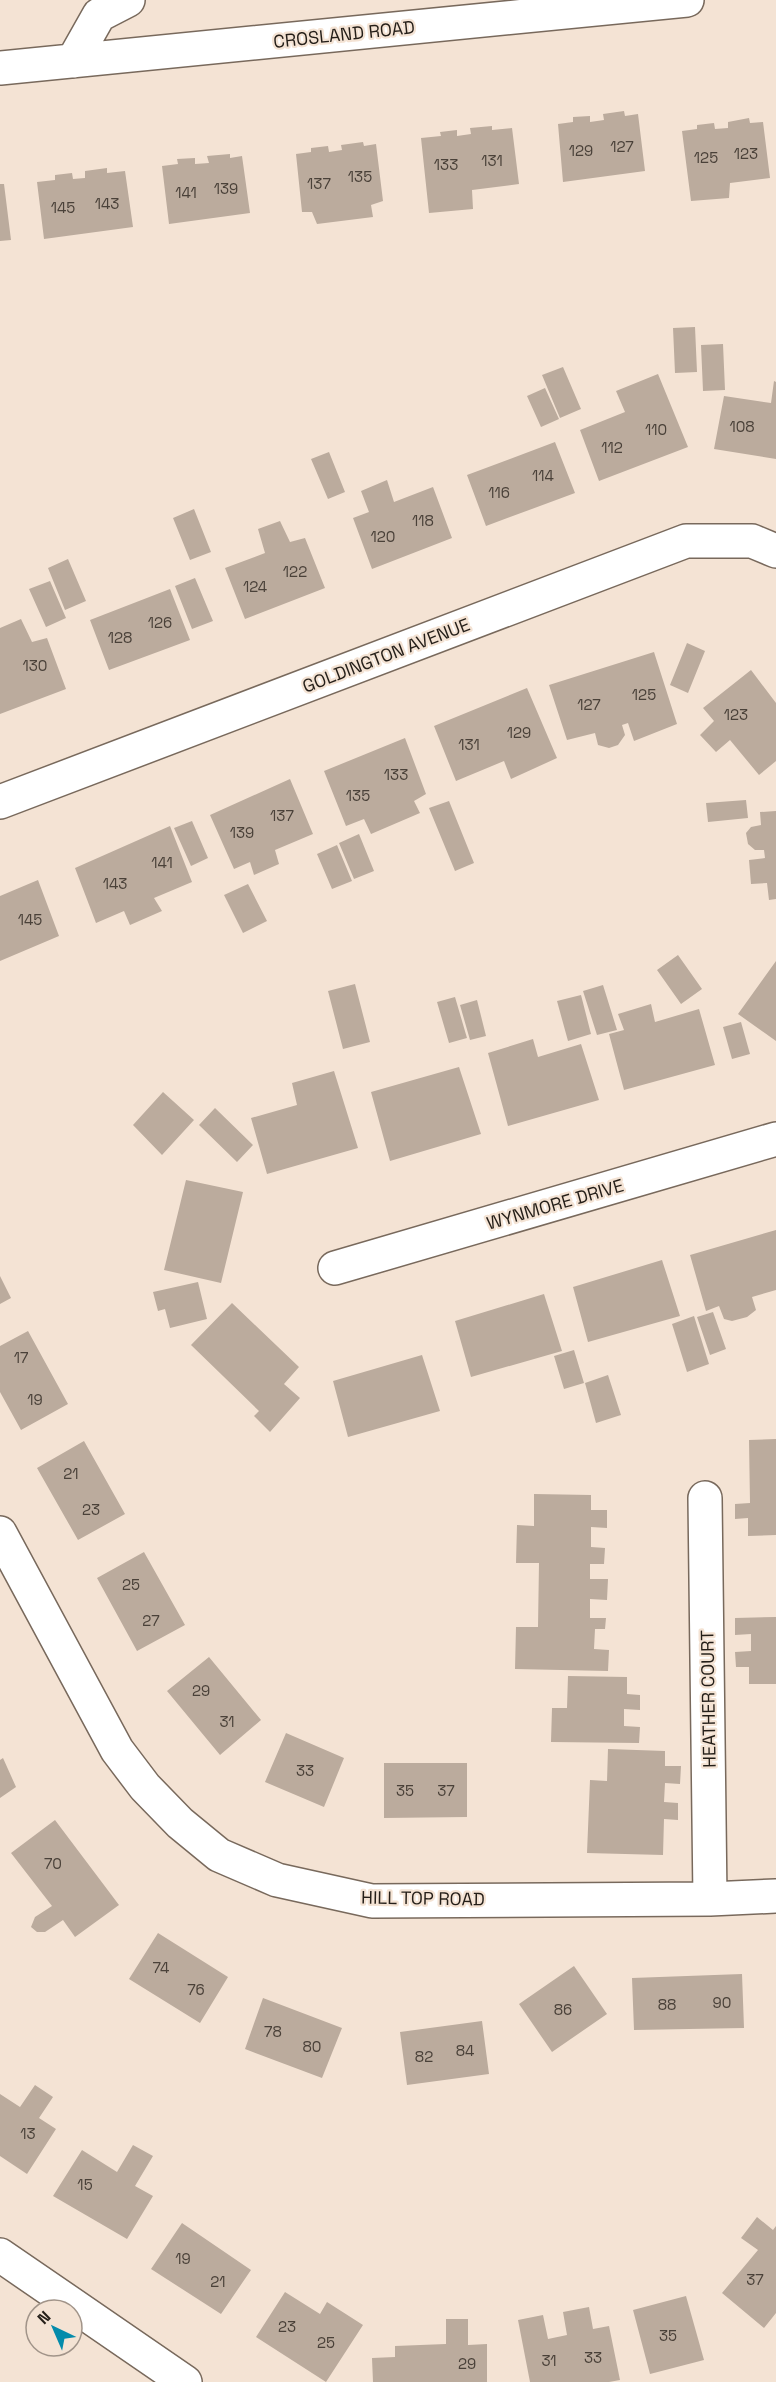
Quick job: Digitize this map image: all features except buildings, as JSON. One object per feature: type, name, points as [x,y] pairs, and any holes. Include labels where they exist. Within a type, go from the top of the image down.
[{"type":"street","points":[[72,61],[99,15],[128,0]]},
{"type":"street","name":"CROSLAND ROAD","points":[[0,68],[468,11],[687,0]]},
{"type":"street","name":"GOLDINGTON AVENUE","points":[[0,802],[686,541],[752,541],[776,551]]},
{"type":"street","name":"WYNMORE DRIVE","points":[[335,1269],[776,1139]]},
{"type":"street","name":"HEATHER COURT","points":[[705,1498],[695,1623],[719,1754],[710,1899]]},
{"type":"street","name":"HILL TOP ROAD","points":[[0,1533],[117,1750],[145,1787],[180,1823],[219,1855],[277,1880],[372,1901],[710,1899],[776,1896]]},
{"type":"street","points":[[0,2254],[185,2382]]}]
